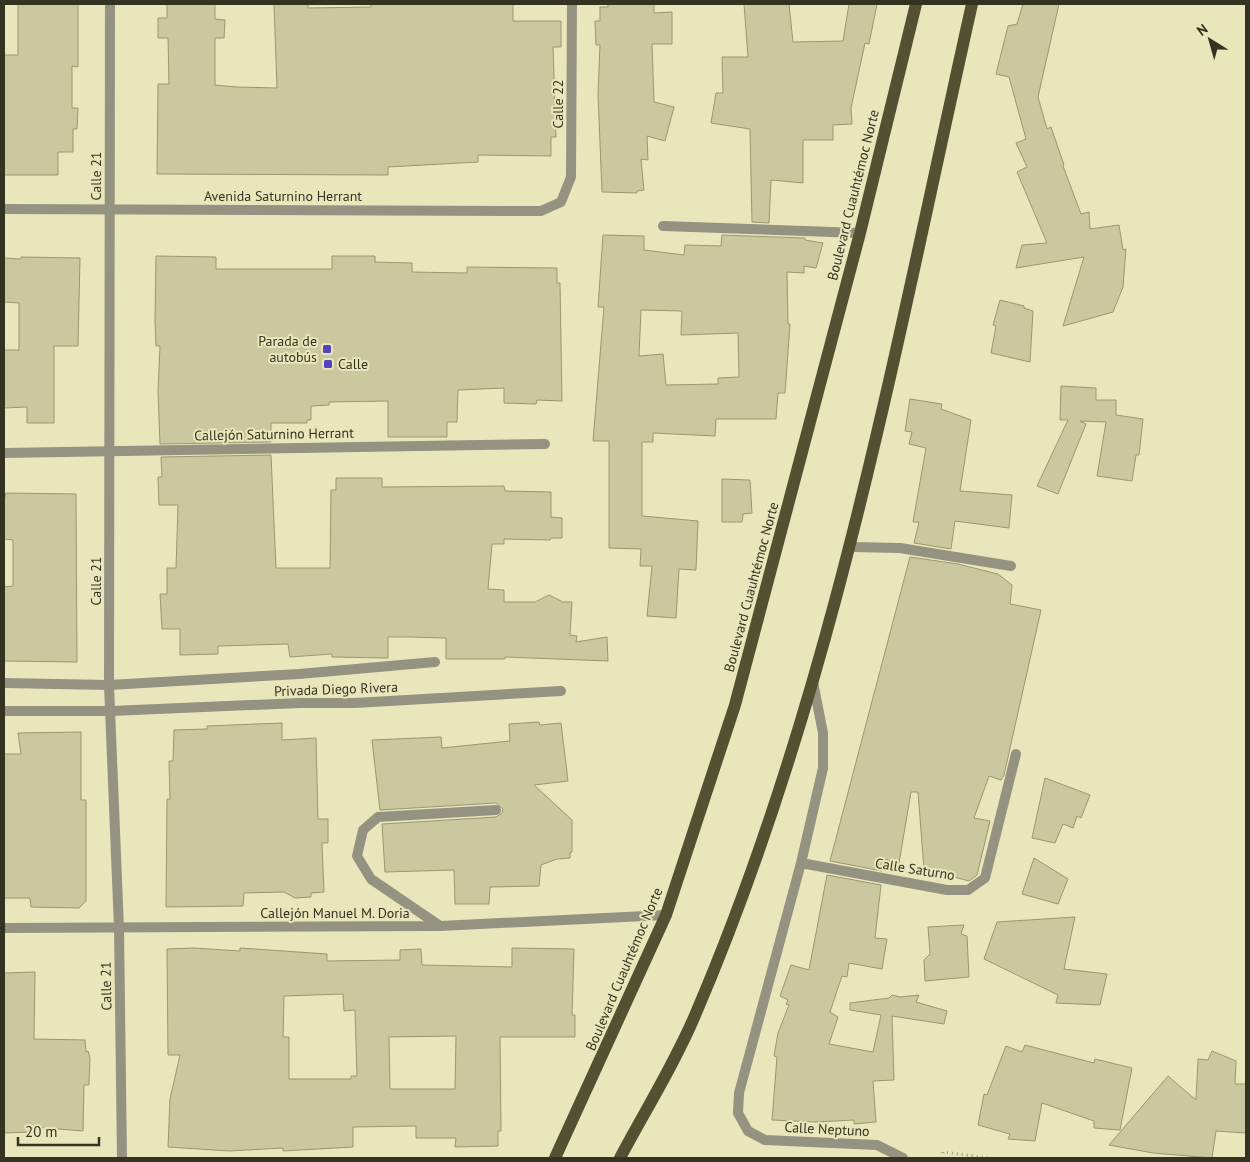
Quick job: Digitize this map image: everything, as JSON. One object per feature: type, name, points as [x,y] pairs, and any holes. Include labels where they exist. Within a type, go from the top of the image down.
[{"type":"main road","name":"Boulevard Cuauhtémoc Norte","points":[[555,1158],[666,914],[735,705],[860,233],[916,4]]},
{"type":"main road","points":[[620,1158],[695,1015],[770,824],[850,547],[972,4]]},
{"type":"street","name":"Calle 21","points":[[110,4],[110,685],[119,928],[122,1158]]},
{"type":"street","name":"Calle 22","points":[[561,202],[572,176],[572,4]]},
{"type":"street","name":"Avenida Saturnino Herrant","points":[[4,209],[541,211],[561,202]]},
{"type":"street","points":[[663,226],[860,233]]},
{"type":"street","name":"Callejón Saturnino Herrant","points":[[4,453],[545,444]]},
{"type":"street","points":[[850,547],[900,548],[1010,566]]},
{"type":"street","name":"Privada Diego Rivera","points":[[4,684],[110,685],[299,674],[435,662]]},
{"type":"street","points":[[801,863],[823,768],[823,734],[812,678]]},
{"type":"street","name":"Privada Diego Rivera","points":[[4,711],[111,711],[300,703],[355,703],[562,691]]},
{"type":"street","name":"Calle Saturno","points":[[801,863],[947,890],[968,890],[985,878],[1016,754]]},
{"type":"street","points":[[440,926],[371,879],[357,856],[364,830],[378,817],[496,810]]},
{"type":"street","name":"Calle Neptuno","points":[[801,863],[739,1093],[738,1113],[748,1131],[764,1140],[877,1145],[903,1158]]},
{"type":"street","name":"Callejón Manuel M. Doria","points":[[4,928],[440,926],[666,914]]},
{"type":"path","points":[[942,1158],[943,1152],[988,1158]]},
{"type":"building","points":[[18,4],[78,4],[78,67],[72,66],[72,108],[78,108],[77,129],[73,129],[73,152],[58,152],[58,175],[4,175],[4,55],[18,55]]},
{"type":"building","points":[[167,4],[215,4],[215,19],[225,20],[224,38],[215,38],[215,85],[236,87],[277,88],[274,4],[308,4],[308,8],[371,7],[371,4],[513,4],[513,21],[561,21],[561,47],[553,47],[556,137],[551,137],[551,156],[478,155],[478,162],[388,167],[388,175],[157,174],[158,84],[169,84],[168,38],[158,38],[158,18],[167,18]]},
{"type":"building","points":[[608,4],[654,4],[654,13],[672,12],[672,44],[652,44],[654,102],[674,107],[665,141],[647,136],[648,160],[641,159],[644,190],[637,191],[637,193],[602,192],[598,94],[600,45],[596,45],[595,21],[600,21],[600,7],[608,7]]},
{"type":"building","points":[[744,4],[789,4],[793,42],[843,41],[849,4],[877,4],[869,44],[865,43],[851,108],[852,124],[833,125],[833,140],[803,140],[803,183],[771,180],[769,223],[752,222],[750,129],[711,123],[716,93],[723,93],[722,57],[748,57]]},
{"type":"building","points":[[1023,4],[1059,4],[1038,97],[1047,129],[1051,127],[1081,214],[1089,212],[1090,229],[1119,225],[1123,250],[1126,249],[1123,287],[1113,312],[1063,326],[1084,257],[1016,268],[1022,245],[1047,243],[1017,172],[1027,167],[1016,143],[1026,139],[1009,77],[996,74],[1008,26],[1017,24]]},
{"type":"building","points":[[603,235],[644,236],[644,250],[684,255],[685,245],[721,246],[722,235],[805,238],[805,240],[823,243],[816,268],[804,266],[804,273],[787,272],[788,324],[790,324],[785,393],[778,393],[776,419],[716,419],[715,436],[653,433],[653,442],[642,442],[642,516],[698,521],[696,570],[679,569],[676,618],[647,616],[652,566],[640,566],[641,549],[609,548],[609,441],[593,441],[604,307],[598,307]],"holes":[[[641,310],[682,311],[681,335],[738,333],[739,377],[718,378],[718,384],[666,385],[663,354],[639,356]]]},
{"type":"building","points":[[156,256],[216,257],[216,269],[332,269],[332,256],[375,256],[375,262],[412,263],[412,272],[467,273],[467,267],[557,268],[557,283],[560,283],[562,401],[537,400],[536,404],[504,403],[504,388],[458,390],[457,422],[447,422],[447,437],[388,437],[388,401],[329,402],[329,405],[311,406],[311,420],[307,420],[307,423],[271,423],[271,442],[160,444],[158,391],[160,346],[156,346],[155,320]]},
{"type":"building","points":[[21,257],[80,258],[78,346],[54,346],[54,423],[27,423],[27,407],[4,408],[4,350],[19,350],[19,303],[4,302],[4,258],[21,259]]},
{"type":"building","points":[[1000,300],[1024,306],[1024,308],[1033,311],[1030,362],[991,353],[996,326],[993,325]]},
{"type":"building","points":[[1061,386],[1096,388],[1096,400],[1116,400],[1116,415],[1143,419],[1139,455],[1136,455],[1132,481],[1097,476],[1106,422],[1080,421],[1086,424],[1058,494],[1037,486],[1068,420],[1060,420]]},
{"type":"building","points":[[910,399],[942,404],[941,409],[971,420],[960,491],[1012,495],[1009,528],[955,521],[951,549],[914,543],[919,522],[913,522],[926,448],[909,444],[912,432],[905,431]]},
{"type":"building","points":[[271,455],[276,568],[330,568],[331,490],[336,490],[336,478],[382,478],[382,487],[504,486],[505,491],[551,492],[551,517],[562,518],[562,538],[551,538],[550,540],[504,539],[504,544],[492,544],[488,589],[504,590],[504,602],[535,602],[549,595],[563,602],[572,602],[570,635],[577,636],[576,642],[607,637],[608,661],[505,657],[505,659],[446,659],[446,638],[410,637],[388,637],[388,658],[332,657],[332,654],[290,657],[288,644],[218,646],[218,654],[180,655],[180,629],[162,629],[160,594],[167,594],[167,568],[176,568],[178,505],[159,505],[158,477],[162,477],[161,457]]},
{"type":"building","points":[[722,479],[750,480],[752,513],[743,514],[742,522],[722,522]]},
{"type":"building","points":[[6,493],[76,494],[77,662],[4,661],[4,587],[13,586],[13,540],[4,539],[4,500]]},
{"type":"building","points":[[910,557],[958,564],[998,574],[1012,585],[1010,604],[1041,610],[1004,775],[1001,780],[989,776],[974,818],[990,821],[977,875],[969,881],[924,869],[918,792],[911,792],[899,863],[884,859],[882,871],[830,861]]},
{"type":"building","points":[[539,722],[540,725],[561,723],[568,781],[534,785],[572,820],[572,852],[570,853],[570,858],[557,859],[541,865],[539,886],[490,887],[489,904],[455,904],[454,870],[385,872],[382,824],[496,817],[502,813],[503,809],[496,803],[380,810],[372,740],[441,737],[442,748],[510,741],[509,724]]},
{"type":"building","points":[[282,723],[282,740],[316,738],[318,819],[328,819],[328,843],[322,843],[324,892],[311,893],[311,897],[295,898],[284,892],[244,893],[243,906],[166,907],[167,799],[170,799],[169,761],[173,761],[174,730],[207,729],[207,726]]},
{"type":"building","points":[[81,732],[81,800],[86,800],[86,901],[79,908],[31,907],[30,898],[4,898],[4,754],[21,754],[18,733]]},
{"type":"building","points":[[1045,778],[1090,795],[1081,818],[1077,816],[1073,828],[1063,824],[1055,843],[1032,838]]},
{"type":"building","points":[[1034,858],[1068,879],[1058,904],[1022,894]]},
{"type":"building","points":[[827,875],[881,885],[875,938],[887,939],[882,969],[849,963],[847,977],[842,976],[830,1012],[838,1017],[829,1044],[873,1052],[881,1015],[850,1010],[850,1003],[889,998],[892,995],[900,997],[919,995],[916,1002],[947,1011],[944,1024],[892,1016],[894,1080],[873,1081],[876,1122],[854,1124],[854,1120],[816,1122],[772,1120],[777,1057],[774,1056],[778,1033],[789,1005],[786,1004],[788,1000],[780,996],[791,965],[809,970]]},
{"type":"building","points":[[1075,917],[1064,969],[1107,974],[1100,1005],[1056,1003],[1058,995],[984,959],[997,922]]},
{"type":"building","points":[[964,925],[961,934],[967,936],[969,977],[925,981],[924,960],[930,954],[928,927]]},
{"type":"building","points":[[194,948],[240,951],[240,948],[327,954],[327,961],[400,960],[400,950],[421,949],[422,965],[512,967],[512,948],[574,949],[572,1015],[575,1015],[575,1037],[500,1037],[501,1131],[498,1131],[498,1146],[455,1147],[456,1138],[416,1138],[416,1126],[353,1127],[353,1147],[283,1151],[283,1148],[229,1151],[168,1147],[170,1099],[180,1055],[168,1055],[167,949]],"holes":[[[343,994],[344,1011],[355,1010],[357,1076],[351,1076],[351,1079],[289,1079],[289,1037],[283,1037],[284,996]],[[456,1036],[455,1089],[390,1089],[389,1037]]]},
{"type":"building","points":[[35,972],[34,1039],[85,1040],[86,1052],[88,1051],[90,1058],[89,1085],[84,1085],[83,1131],[33,1127],[33,1132],[4,1133],[4,973]]},
{"type":"building","points":[[1025,1045],[1094,1063],[1095,1059],[1132,1068],[1120,1130],[1094,1128],[1094,1121],[1042,1103],[1035,1141],[1008,1139],[1010,1134],[978,1125],[984,1094],[987,1095],[1006,1046],[1022,1052]]},
{"type":"building","points":[[1212,1051],[1236,1061],[1235,1084],[1246,1084],[1246,1133],[1216,1131],[1212,1158],[1153,1153],[1109,1145],[1168,1076],[1196,1100],[1198,1059],[1208,1060]]},
{"type":"place","name":"Parada de autobús","points":[[327,349]]},
{"type":"place","name":"Calle","points":[[328,364]]}]
